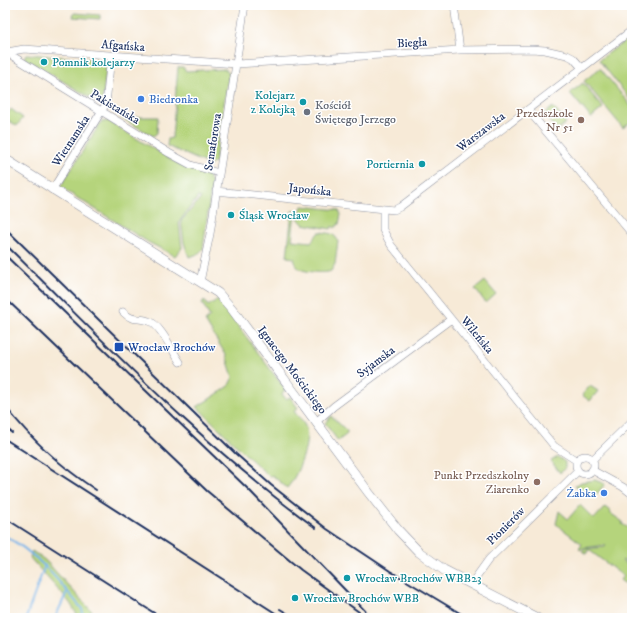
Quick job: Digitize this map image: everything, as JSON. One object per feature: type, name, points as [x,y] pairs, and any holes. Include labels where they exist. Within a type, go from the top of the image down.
[{"type":"street","name":"Semaforowa","points":[[200,282],[237,64],[245,5]]},
{"type":"street","points":[[454,5],[460,50]]},
{"type":"street","name":"Warszawska","points":[[400,207],[632,30]]},
{"type":"street","name":"Afgańska","points":[[6,52],[24,49],[237,64]]},
{"type":"street","name":"Biegła","points":[[237,64],[460,50],[545,50],[574,58],[582,68]]},
{"type":"street","name":"Pakistańska","points":[[6,52],[190,165],[219,173]]},
{"type":"street","name":"Wietnamska","points":[[52,190],[106,104],[112,56]]},
{"type":"street","points":[[528,110],[632,234]]},
{"type":"street","name":"Ignacego Mościckiego","points":[[5,159],[52,190],[218,293],[232,309],[398,530],[419,552],[444,570],[537,618]]},
{"type":"street","name":"Japońska","points":[[216,191],[394,210],[400,207]]},
{"type":"street","name":"Wileńska","points":[[383,209],[383,230],[386,238],[450,320],[554,446],[577,461]]},
{"type":"street","points":[[123,312],[131,319],[150,321],[156,325],[180,362]]},
{"type":"street","name":"Syjamska","points":[[316,422],[334,406],[450,320]]},
{"type":"street","points":[[592,460],[632,421]]},
{"type":"street","points":[[585,456],[592,460],[592,470],[586,474],[578,471],[577,461],[585,456]]},
{"type":"street","points":[[592,470],[623,487],[632,494]]},
{"type":"street","name":"Pionierów","points":[[471,584],[489,559],[578,471]]},
{"type":"green space","points":[[74,13],[100,15],[100,19],[73,17]]},
{"type":"green space","points":[[632,36],[632,102],[599,60]]},
{"type":"green space","points":[[26,54],[104,60],[107,63],[102,102],[99,103],[24,58]]},
{"type":"green space","points":[[178,67],[183,67],[186,71],[225,69],[229,72],[215,162],[210,165],[167,146],[168,139],[172,138]]},
{"type":"green space","points":[[600,68],[632,107],[632,121],[623,128],[584,81]]},
{"type":"green space","points":[[583,83],[603,108],[591,118],[570,93]]},
{"type":"green space","points":[[553,107],[566,123],[557,130],[544,114]]},
{"type":"green space","points":[[11,109],[23,118],[17,126],[5,118]]},
{"type":"green space","points":[[120,117],[158,117],[157,133],[153,136]]},
{"type":"green space","points":[[108,121],[185,168],[209,174],[209,178],[212,182],[203,249],[198,254],[189,257],[184,243],[181,221],[201,198],[198,197],[179,222],[182,248],[175,256],[148,242],[60,187],[101,122]]},
{"type":"green space","points":[[302,206],[338,210],[341,214],[339,224],[334,228],[332,226],[331,229],[303,224],[298,218]]},
{"type":"green space","points":[[292,211],[295,211],[292,240],[311,242],[319,232],[330,234],[338,241],[335,264],[331,271],[311,272],[303,270],[298,267],[294,258],[287,257]]},
{"type":"green space","points":[[485,281],[496,294],[486,303],[475,289]]},
{"type":"green space","points":[[218,299],[285,389],[282,394],[286,399],[290,397],[298,408],[294,411],[305,426],[307,440],[305,449],[299,468],[287,488],[272,475],[270,477],[197,407],[228,387],[233,377],[226,355],[205,321],[210,317],[202,303],[204,300],[208,306]]},
{"type":"green space","points":[[590,386],[598,391],[590,401],[582,395]]},
{"type":"green space","points":[[331,416],[347,431],[347,434],[338,441],[325,423]]},
{"type":"green space","points":[[558,457],[565,462],[565,468],[560,473],[551,461]]},
{"type":"green space","points":[[595,480],[605,484],[595,496],[587,496],[575,486],[581,482]]},
{"type":"green space","points":[[580,505],[594,519],[605,507],[611,512],[610,513],[623,522],[622,524],[632,530],[632,566],[623,560],[622,561],[632,568],[632,579],[628,583],[624,583],[620,580],[623,576],[589,550],[586,554],[582,551],[584,549],[605,547],[606,545],[583,548],[580,550],[579,549],[582,544],[556,524],[559,511],[568,519]]},
{"type":"green space","points":[[32,551],[45,560],[98,618],[79,618],[70,603],[30,558]]},
{"type":"waterway","points":[[5,536],[28,551],[47,569],[82,609],[84,618]]},
{"type":"waterway","points":[[26,618],[45,565]]},
{"type":"waterway","points":[[55,618],[67,592]]},
{"type":"railway","points":[[5,228],[236,454],[271,485],[327,529],[390,571],[468,618]]},
{"type":"railway","points":[[5,244],[155,392],[194,428],[233,463],[316,528]]},
{"type":"railway","points":[[5,255],[249,490],[372,618]]},
{"type":"railway","points":[[5,298],[207,491],[301,570],[359,612]]},
{"type":"railway","points":[[5,406],[25,430],[47,452],[96,490]]},
{"type":"railway","points":[[5,427],[12,433]]},
{"type":"railway","points":[[5,439],[283,618]]},
{"type":"railway","points":[[5,518],[162,618]]},
{"type":"railway","points":[[280,609],[295,618]]},
{"type":"place","name":"Pomnik kolejarzy","points":[[44,62]]},
{"type":"place","name":"Biedronka","points":[[141,99]]},
{"type":"place","name":"Kolejarz z Kolejką","points":[[303,102]]},
{"type":"place","name":"Kościół Świętego Jerzego","points":[[307,112]]},
{"type":"place","name":"Przedszkole Nr 51","points":[[581,120]]},
{"type":"place","name":"Portiernia","points":[[422,164]]},
{"type":"place","name":"Śląsk Wrocław","points":[[231,215]]},
{"type":"place","name":"Wrocław Brochów","points":[[119,347]]},
{"type":"place","name":"Punkt Przedszkolny Ziarenko","points":[[537,482]]},
{"type":"place","name":"Żabka","points":[[604,493]]},
{"type":"place","name":"Wrocław Brochów WBB23","points":[[347,578]]},
{"type":"place","name":"Wrocław Brochów WBB","points":[[295,598]]}]
